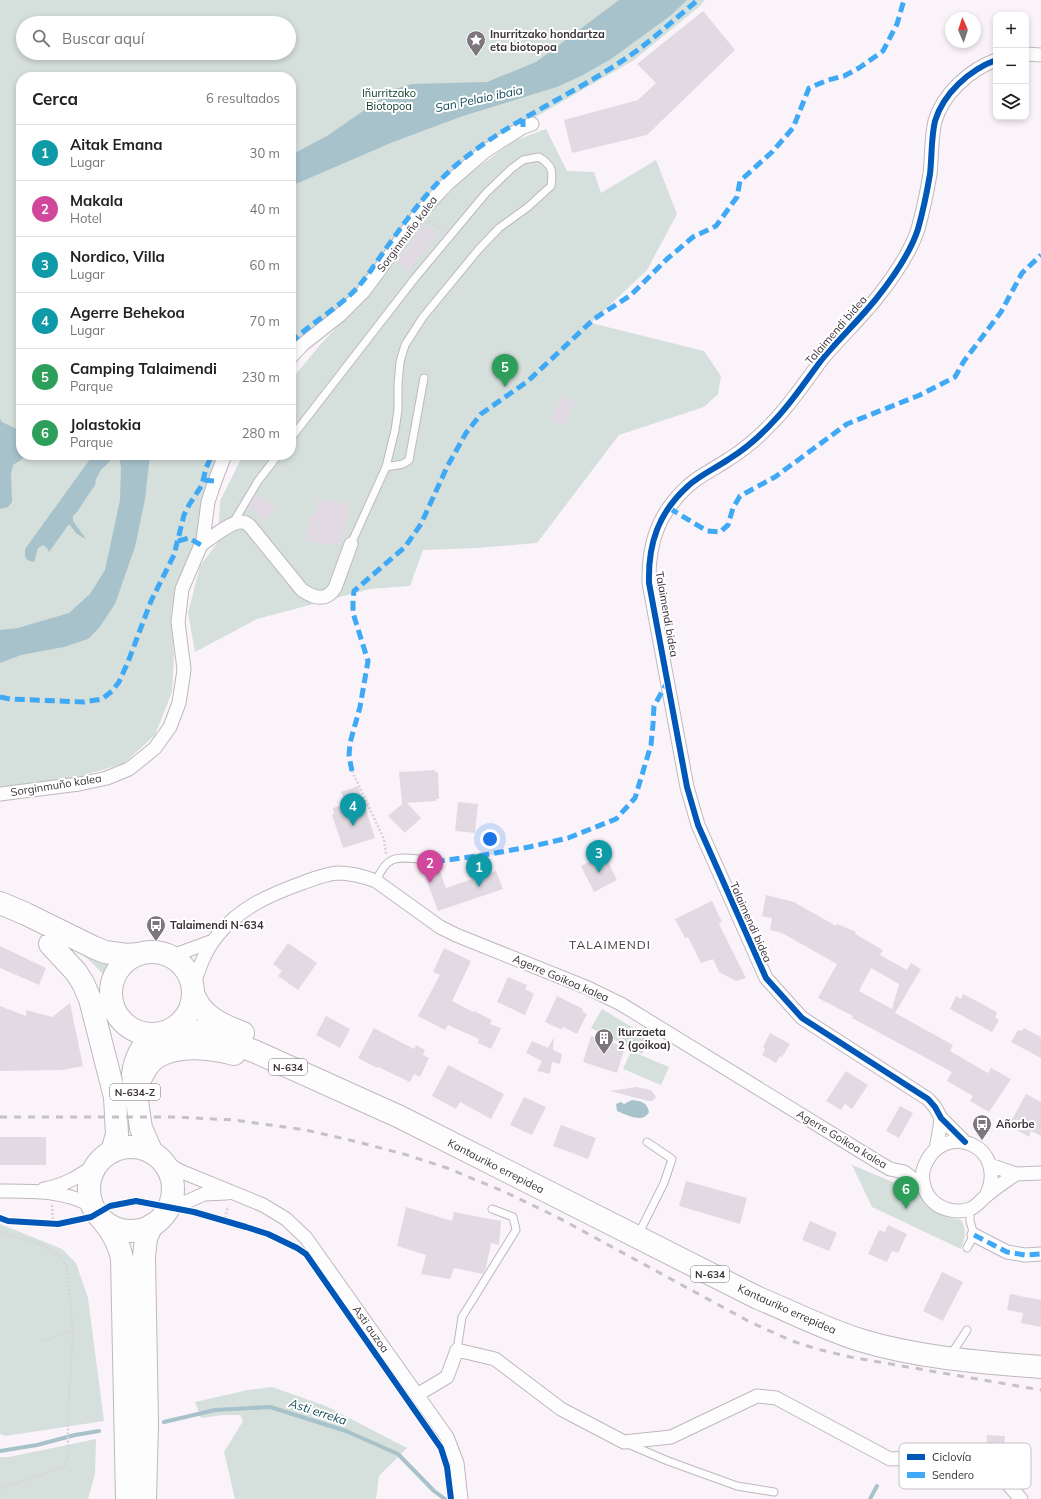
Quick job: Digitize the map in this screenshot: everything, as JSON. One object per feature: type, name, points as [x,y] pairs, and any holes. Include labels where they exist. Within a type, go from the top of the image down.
[{"type":"highway","points":[[0,903],[105,952],[127,955],[155,951],[172,956]]},
{"type":"highway","name":"N-634","points":[[0,917],[24,928],[69,954],[88,967],[104,983],[122,1021],[131,1029],[142,1033],[200,1032],[226,1040],[400,1117]]},
{"type":"highway","points":[[50,944],[76,972],[90,999],[112,1083],[116,1109],[109,1150],[91,1176],[89,1189],[98,1214],[115,1237],[122,1258],[127,1499]]},
{"type":"highway","points":[[113,1004],[112,982],[117,970],[126,960],[138,954]]},
{"type":"highway","name":"N-634","points":[[172,956],[182,964],[189,974],[196,1000],[205,1014],[216,1021],[287,1052],[352,1088],[400,1117]]},
{"type":"highway","points":[[163,1032],[180,1023],[188,1014],[192,1004],[193,989]]},
{"type":"highway","name":"N-634-Z","points":[[109,1150],[122,1109],[113,1004]]},
{"type":"highway","name":"N-634-Z","points":[[156,1156],[141,1128],[133,1074],[137,1055],[148,1040],[163,1032]]},
{"type":"highway","points":[[135,1091],[143,1073],[157,1058],[178,1050],[207,1050],[226,1053],[278,1068],[292,1069]]},
{"type":"highway","name":"Kantauriko errepidea","points":[[400,1117],[758,1298],[816,1324],[859,1339],[907,1352],[949,1358],[1041,1367]]},
{"type":"highway","points":[[109,1150],[139,1148],[156,1156],[167,1168],[171,1178],[173,1190],[171,1201],[146,1238],[144,1257],[147,1424],[146,1499]]},
{"type":"highway","points":[[98,1214],[115,1228],[128,1231],[140,1230],[159,1218]]},
{"type":"highway","points":[[113,1499],[115,1467],[124,1396]]},
{"type":"highway","points":[[147,1424],[158,1499]]},
{"type":"street","points":[[1029,54],[1041,55]]},
{"type":"street","name":"Talaimendi bidea","points":[[965,1142],[940,1118],[934,1107],[922,1095],[802,1018],[766,978],[698,825],[686,780],[649,583],[649,562],[650,551],[657,530],[666,511],[679,494],[702,476],[746,448],[766,430],[789,405],[823,358],[882,291],[904,257],[917,231],[927,189],[935,122],[942,105],[965,79],[993,62]]},
{"type":"street","name":"Sorginmuño kalea","points":[[296,352],[302,345],[340,315],[363,292],[419,214],[447,184],[479,156],[523,127],[532,124]]},
{"type":"street","name":"Sorginmuño kalea","points":[[0,794],[79,784],[107,778],[129,769],[155,748],[170,727],[179,703],[184,669],[179,638],[179,609],[182,589],[203,540],[208,502],[223,460]]},
{"type":"street","points":[[201,545],[232,524],[242,522],[250,526],[302,590],[312,596],[322,597],[331,593],[335,588],[351,544]]},
{"type":"street","name":"Agerre Goikoa kalea","points":[[193,989],[204,957],[213,941],[236,915],[254,903],[316,878],[336,873],[346,873],[366,877],[376,882],[440,927],[456,935],[588,988],[621,1004],[878,1162],[890,1169],[904,1172],[924,1187]]},
{"type":"street","points":[[172,956],[213,941]]},
{"type":"street","points":[[936,1149],[940,1118]]},
{"type":"street","points":[[986,1196],[992,1181],[992,1176],[990,1165],[986,1156],[978,1148],[965,1142],[957,1141],[946,1143],[936,1149],[928,1157],[922,1175],[924,1187],[932,1200],[944,1209],[952,1211],[970,1209],[979,1204],[986,1196],[1016,1174]]},
{"type":"street","points":[[31,1191],[66,1183],[77,1178],[109,1150]]},
{"type":"street","name":"Asti auzoa","points":[[156,1156],[180,1171],[232,1199],[254,1201],[275,1211],[297,1228],[306,1238],[447,1437],[457,1463],[461,1496]]},
{"type":"street","points":[[904,1172],[926,1162]]},
{"type":"street","points":[[990,1165],[1016,1174],[1041,1174]]},
{"type":"street","points":[[0,1191],[31,1191],[73,1196],[98,1214]]},
{"type":"street","name":"Asti auzoa","points":[[159,1218],[204,1194],[219,1192],[232,1199]]},
{"type":"street","points":[[974,1235],[1007,1252],[1024,1255],[1041,1254]]},
{"type":"street","points":[[417,1395],[448,1377],[457,1350],[495,1359],[561,1409],[624,1442],[671,1437],[757,1396],[776,1398],[890,1459],[899,1458]]},
{"type":"street","points":[[1012,1489],[1021,1499]]},
{"type":"lane","points":[[296,432],[415,278],[486,193],[511,169],[523,160],[539,157],[549,164],[552,170],[551,186],[528,207],[499,228],[479,249],[423,317],[405,345],[400,362],[398,410],[395,430],[386,467],[351,544]]},
{"type":"lane","points":[[386,467],[402,464],[408,460],[424,378]]},
{"type":"lane","points":[[232,524],[258,481],[274,460]]},
{"type":"lane","points":[[376,882],[381,868],[389,861],[399,858],[420,859]]},
{"type":"lane","points":[[637,1237],[664,1183],[672,1159],[647,1142]]},
{"type":"lane","points":[[457,1350],[462,1317],[516,1230],[513,1217],[492,1209]]},
{"type":"lane","points":[[967,1248],[974,1235],[970,1221],[970,1209]]},
{"type":"lane","points":[[949,1358],[967,1330]]},
{"type":"lane","points":[[624,1442],[668,1461],[737,1486],[774,1492]]},
{"type":"path","points":[[419,214],[451,236]]},
{"type":"path","points":[[352,772],[384,839],[386,856]]},
{"type":"path","points":[[225,1218],[232,1199]]},
{"type":"path","points":[[44,1223],[55,1222],[52,1205]]},
{"type":"path","points":[[216,1218],[231,1222]]},
{"type":"path","points":[[0,1232],[40,1244],[57,1254],[67,1266],[73,1331],[68,1456],[64,1466],[39,1476],[0,1488]]},
{"type":"path","points":[[43,1342],[58,1335],[73,1331]]},
{"type":"green space","name":"Iñurritzako Biotopoa","points":[[0,0],[705,0],[700,6],[634,60],[501,137],[472,156],[358,293],[296,346],[296,72],[16,72],[16,460],[217,460],[205,491],[197,536],[179,580],[171,612],[174,655],[172,692],[155,735],[123,764],[77,777],[0,788]]},
{"type":"green space","points":[[546,129],[567,171],[594,172],[601,193],[656,160],[677,214],[647,270],[591,323],[704,351],[721,376],[718,394],[704,407],[619,435],[537,543],[477,548],[423,550],[410,586],[370,589],[257,619],[195,652],[188,613],[200,566],[218,542],[220,501],[240,460],[296,460],[296,374],[320,345],[383,278],[425,217],[467,175],[516,140]]},
{"type":"green space","points":[[71,946],[116,958],[106,977],[90,961]]},
{"type":"green space","points":[[602,1009],[650,1038],[642,1054],[591,1028]]},
{"type":"green space","points":[[631,1051],[669,1067],[661,1085],[623,1069]]},
{"type":"green space","points":[[852,1165],[919,1193],[937,1212],[949,1218],[961,1220],[965,1234],[961,1249],[872,1207]]},
{"type":"green space","points":[[0,1224],[62,1249],[76,1263],[88,1298],[104,1421],[5,1436],[0,1434]]},
{"type":"green space","points":[[272,1387],[326,1406],[407,1448],[379,1476],[376,1499],[235,1499],[224,1452],[243,1421],[240,1415],[223,1415],[201,1418],[195,1402],[248,1390]]},
{"type":"green space","points":[[96,1439],[95,1474],[88,1499],[0,1499],[0,1457],[9,1457]]},
{"type":"water","name":"San Pelaio ibaia","points":[[619,0],[687,0],[670,16],[611,59],[583,75],[557,87],[463,116],[393,142],[296,184],[296,152],[327,136],[395,89],[412,84],[487,82],[536,62]]},
{"type":"water","points":[[0,419],[2,422],[16,429],[16,460],[21,460],[13,465],[11,474],[12,502],[8,507],[0,509]]},
{"type":"water","points":[[89,460],[111,460],[101,470],[96,479],[95,485],[73,516],[73,521],[86,539],[77,534],[69,524],[49,552],[43,545],[38,548],[34,562],[27,560],[25,557],[25,549]]},
{"type":"water","points":[[119,460],[149,460],[145,499],[135,547],[115,604],[99,628],[88,639],[64,647],[21,655],[0,663],[0,630],[18,628],[69,613],[90,594],[105,570],[120,500],[121,467]]},
{"type":"water","points":[[632,1100],[641,1102],[647,1106],[649,1112],[646,1116],[634,1118],[617,1111],[616,1104],[621,1102],[624,1104]]},
{"type":"building","points":[[703,11],[735,50],[647,135],[572,153],[564,120],[638,100],[656,83],[637,64]]},
{"type":"building","points":[[425,225],[438,234],[409,271],[397,261]]},
{"type":"building","points":[[563,395],[576,402],[564,426],[551,419]]},
{"type":"building","points":[[256,494],[276,506],[267,520],[248,508]]},
{"type":"building","points":[[317,499],[349,502],[346,538],[340,538],[340,545],[307,542],[309,515],[315,516]]},
{"type":"building","points":[[435,770],[435,772],[438,772],[439,799],[436,799],[436,801],[407,803],[421,818],[405,833],[388,816],[402,804],[399,772]]},
{"type":"building","points":[[358,786],[375,838],[343,848],[332,815],[334,814],[333,808],[346,804],[341,792]]},
{"type":"building","points":[[458,802],[478,804],[475,833],[455,831]]},
{"type":"building","points":[[604,854],[617,880],[594,892],[581,866]]},
{"type":"building","points":[[439,869],[446,888],[496,871],[503,889],[438,911],[424,874]]},
{"type":"building","points":[[766,895],[794,902],[836,926],[837,924],[856,932],[855,934],[883,950],[880,955],[907,970],[911,963],[921,969],[895,1013],[953,1045],[950,1051],[988,1073],[991,1068],[1011,1079],[989,1112],[970,1101],[973,1096],[947,1081],[952,1072],[818,998],[837,964],[782,933],[770,930],[772,918],[762,916]],"holes":[[[871,968],[899,984],[892,1009],[859,991]]]},
{"type":"building","points":[[712,901],[722,922],[719,924],[746,978],[736,981],[719,972],[713,959],[701,963],[688,937],[685,938],[675,919]]},
{"type":"building","points":[[288,943],[317,963],[298,990],[278,976],[282,971],[273,964]]},
{"type":"building","points":[[0,946],[46,968],[39,985],[0,968]]},
{"type":"building","points":[[444,948],[471,961],[452,1001],[492,1020],[490,1024],[501,1028],[491,1049],[478,1043],[479,1039],[448,1025],[445,1030],[418,1016],[440,975],[433,972]]},
{"type":"building","points":[[508,977],[527,985],[525,989],[534,994],[525,1015],[497,1002]]},
{"type":"building","points":[[963,994],[997,1012],[995,1017],[999,1020],[992,1032],[950,1009],[956,996],[961,999]]},
{"type":"building","points":[[557,996],[583,1009],[582,1011],[587,1014],[577,1034],[563,1027],[562,1030],[545,1022]]},
{"type":"building","points":[[70,1003],[83,1066],[62,1070],[0,1071],[0,1006],[26,1016],[26,1010],[52,1017]]},
{"type":"building","points":[[326,1016],[350,1029],[340,1048],[316,1035]]},
{"type":"building","points":[[374,1028],[414,1049],[416,1045],[425,1050],[423,1055],[429,1058],[420,1077],[414,1074],[410,1082],[358,1058]]},
{"type":"building","points":[[1024,1028],[1041,1037],[1041,1058],[1011,1042],[1018,1030],[1022,1031]]},
{"type":"building","points":[[770,1033],[790,1044],[782,1057],[780,1056],[776,1063],[762,1055],[765,1049],[763,1047]]},
{"type":"building","name":"Iturzaeta 2 (goikoa)","points":[[591,1036],[625,1047],[617,1073],[583,1062]]},
{"type":"building","points":[[553,1039],[553,1050],[562,1054],[560,1064],[552,1062],[550,1074],[537,1071],[542,1061],[526,1053],[532,1041],[548,1048]]},
{"type":"building","points":[[448,1065],[504,1094],[491,1119],[460,1102],[456,1109],[432,1096]]},
{"type":"building","points":[[846,1071],[868,1085],[852,1109],[845,1104],[841,1110],[826,1101]]},
{"type":"building","points":[[636,1087],[651,1090],[656,1097],[652,1101],[648,1101],[610,1091]]},
{"type":"building","points":[[1026,1094],[1041,1102],[1041,1136],[1031,1131],[1029,1137],[1009,1125]]},
{"type":"building","points":[[524,1097],[546,1107],[532,1135],[510,1125]]},
{"type":"building","points":[[900,1106],[913,1113],[899,1138],[886,1131]]},
{"type":"building","points":[[561,1125],[596,1138],[588,1159],[553,1146]]},
{"type":"building","points":[[0,1137],[46,1137],[46,1165],[0,1165]]},
{"type":"building","points":[[686,1181],[747,1198],[740,1224],[679,1206]]},
{"type":"building","points":[[406,1207],[452,1221],[454,1212],[501,1221],[499,1245],[491,1243],[486,1268],[483,1274],[454,1268],[450,1279],[421,1274],[426,1255],[397,1246]]},
{"type":"building","points":[[810,1221],[837,1233],[829,1251],[802,1240]]},
{"type":"building","points":[[888,1225],[907,1234],[898,1253],[892,1251],[887,1262],[868,1254],[879,1230],[885,1232]]},
{"type":"building","points":[[942,1272],[963,1282],[943,1321],[923,1311]]},
{"type":"building","points":[[1010,1294],[1041,1300],[1041,1327],[1021,1323],[1023,1313],[1007,1310]]},
{"type":"building","points":[[987,1435],[1005,1436],[1004,1443],[987,1443]]},
{"type":"waterway","name":"Asti erreka","points":[[164,1422],[215,1410],[270,1407],[346,1431],[398,1454],[434,1491],[445,1499]]},
{"type":"waterway","name":"Asti erreka","points":[[0,1451],[37,1445],[75,1435],[99,1431]]},
{"type":"waterway","name":"Asti erreka","points":[[870,1499],[877,1486]]},
{"type":"railway","points":[[0,1117],[175,1117],[234,1120],[306,1130],[358,1142],[407,1155],[447,1168],[505,1192],[557,1217],[750,1322],[792,1341],[850,1357],[1041,1390]]},
{"type":"marked path","points":[[296,338],[342,302],[358,287],[416,208],[444,176],[455,166],[486,142],[593,79],[635,52],[698,0]]},
{"type":"marked path","points":[[352,771],[349,756],[350,743],[360,707],[368,661],[353,613],[354,591],[405,547],[421,524],[447,467],[466,433],[481,414],[528,381],[594,319],[631,295],[667,259],[693,237],[716,226],[737,197],[740,181],[772,152],[793,128],[809,88],[828,80],[844,76],[859,68],[883,51],[897,24],[904,0]]},
{"type":"marked path","points":[[523,119],[523,127]]},
{"type":"marked path","points":[[669,508],[707,531],[720,532],[728,525],[733,508],[740,496],[775,477],[847,424],[920,395],[955,377],[964,361],[1001,312],[1022,273],[1041,255]]},
{"type":"marked path","points":[[0,697],[10,699],[84,702],[102,699],[112,691],[119,682],[151,601],[174,555],[184,515],[202,485],[210,460]]},
{"type":"marked path","points":[[204,480],[215,481]]},
{"type":"marked path","points":[[178,541],[189,538],[201,545]]},
{"type":"marked path","points":[[420,859],[426,861],[440,861],[529,847],[568,838],[616,819],[635,798],[651,745],[654,706],[667,683]]},
{"type":"marked path","points":[[974,1235],[1007,1252],[1025,1255],[1041,1254]]},
{"type":"cycle path","points":[[965,1142],[941,1118],[935,1107],[928,1099],[802,1018],[766,978],[698,825],[687,787],[649,583],[649,569],[650,555],[657,530],[662,518],[678,496],[698,478],[746,447],[767,428],[792,399],[823,358],[870,307],[894,275],[910,248],[918,229],[929,181],[932,141],[935,121],[939,111],[944,101],[958,84],[976,70],[993,61]]},
{"type":"cycle path","points":[[0,1218],[8,1221],[58,1224],[91,1217],[110,1206],[136,1201],[194,1212],[246,1227],[268,1234],[297,1248],[306,1254],[441,1448],[447,1467],[451,1499]]},
{"type":"place","name":"Inurritzako hondartza eta biotopoa","points":[[476,57]]},
{"type":"place","name":"Camping Talaimendi","points":[[505,387]]},
{"type":"place","name":"Agerre Behekoa","points":[[353,826]]},
{"type":"place","name":"Nordico, Villa","points":[[599,873]]},
{"type":"place","name":"Makala","points":[[430,883]]},
{"type":"place","name":"Aitak Emana","points":[[479,887]]},
{"type":"place","name":"Talaimendi N-634","points":[[156,942]]},
{"type":"place","name":"Iturzaeta 2 (goikoa)","points":[[604,1055]]},
{"type":"place","name":"Añorbe","points":[[982,1141]]},
{"type":"place","name":"Jolastokia","points":[[906,1209]]},
{"type":"district","name":"TALAIMENDI","points":[[610,945]]}]
